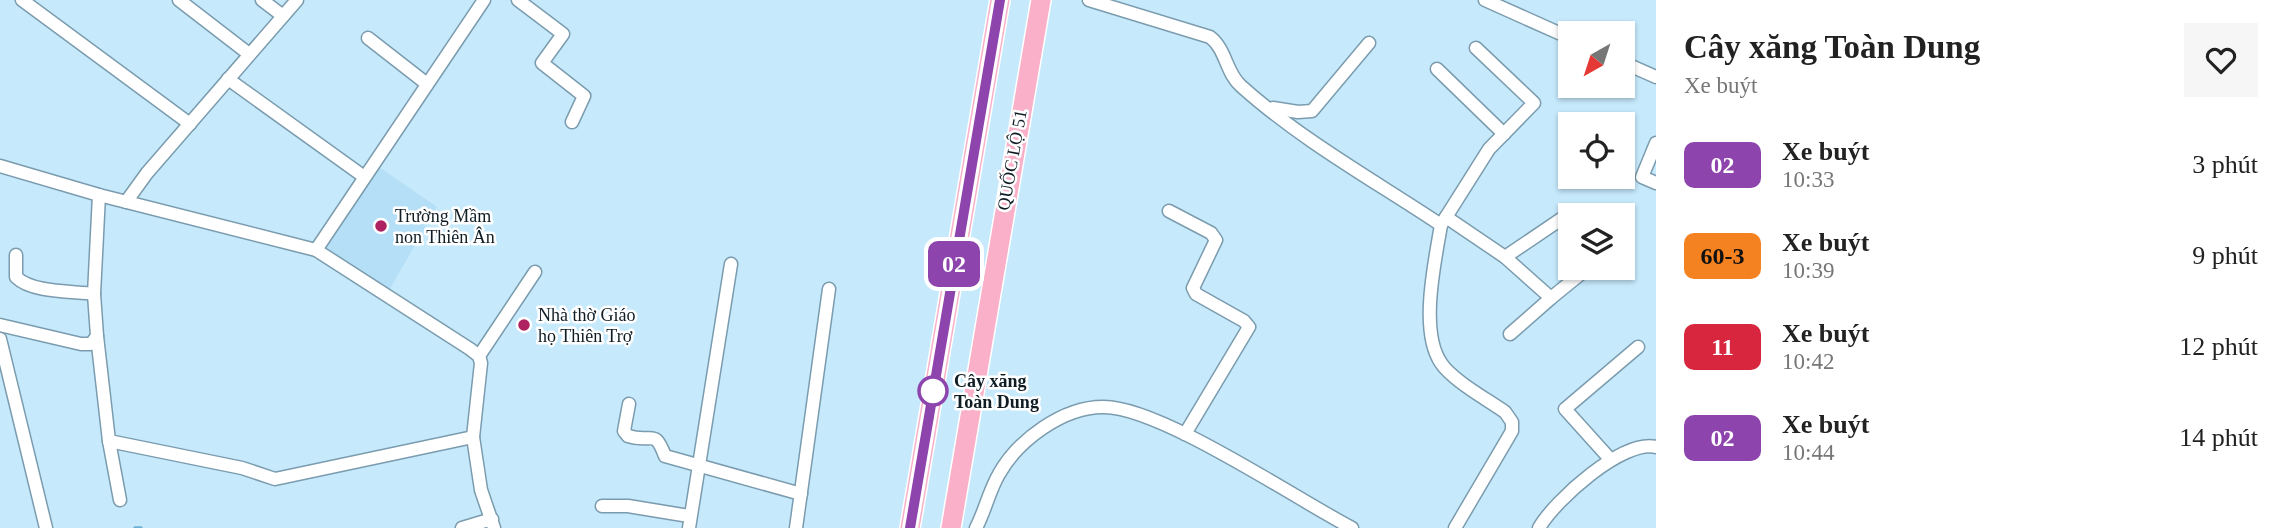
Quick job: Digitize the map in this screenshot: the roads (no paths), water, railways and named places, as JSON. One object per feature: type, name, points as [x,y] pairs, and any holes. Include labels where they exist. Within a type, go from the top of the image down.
[{"type":"highway","points":[[910,528],[1000,0]]},
{"type":"highway","name":"QUỐC LỘ 51","points":[[951,528],[1041,0]]},
{"type":"street","points":[[22,0],[190,124]]},
{"type":"street","points":[[179,0],[249,54]]},
{"type":"street","points":[[262,0],[283,16]]},
{"type":"street","points":[[126,202],[297,0]]},
{"type":"street","points":[[316,250],[363,176],[484,0]]},
{"type":"street","points":[[518,0],[532,4],[563,34],[542,63],[584,96],[572,122]]},
{"type":"street","points":[[1089,0],[1210,37],[1220,49],[1235,80],[1269,108],[1443,221],[1505,257],[1551,298]]},
{"type":"street","points":[[1485,0],[1558,33]]},
{"type":"street","points":[[368,38],[427,84]]},
{"type":"street","points":[[1269,108],[1298,113],[1312,111],[1369,43]]},
{"type":"street","points":[[1455,528],[1512,432],[1512,422],[1505,412],[1440,362],[1432,329],[1431,287],[1443,221],[1470,176],[1504,134],[1534,103],[1476,48]]},
{"type":"street","points":[[1635,68],[1656,77]]},
{"type":"street","points":[[1437,69],[1504,134]]},
{"type":"street","points":[[228,79],[363,176]]},
{"type":"street","points":[[1656,143],[1642,177],[1656,184]]},
{"type":"street","points":[[0,166],[99,195],[316,250],[479,356]]},
{"type":"street","points":[[99,195],[94,294],[109,441],[120,500]]},
{"type":"street","points":[[1169,211],[1211,233],[1216,240],[1193,288],[1196,294],[1244,321],[1249,327],[1185,434]]},
{"type":"street","points":[[1505,257],[1558,221]]},
{"type":"street","points":[[16,255],[16,277],[19,281],[41,287],[94,294]]},
{"type":"street","points":[[602,506],[628,506],[689,522],[702,464],[731,264]]},
{"type":"street","points":[[463,528],[493,524],[481,490],[473,436],[479,356],[535,272]]},
{"type":"street","points":[[1510,334],[1573,280]]},
{"type":"street","points":[[796,528],[829,289]]},
{"type":"street","points":[[0,325],[81,344],[91,344],[97,336]]},
{"type":"street","points":[[0,338],[46,528]]},
{"type":"street","points":[[1610,459],[1565,409],[1638,347]]},
{"type":"street","points":[[629,404],[624,431],[628,436],[657,439],[662,443],[665,456],[702,464],[801,494]]},
{"type":"street","points":[[976,528],[999,473],[1021,446],[1046,426],[1070,414],[1103,407],[1132,412],[1185,434],[1352,528]]},
{"type":"street","points":[[109,441],[242,468],[275,479],[473,436]]},
{"type":"street","points":[[1539,528],[1552,511],[1610,459],[1637,447],[1656,447]]},
{"type":"waterway","points":[[135,528],[141,528]]},
{"type":"place","name":"Trường Mầm non Thiên Ân","points":[[381,226]]},
{"type":"place","name":"Nhà thờ Giáo họ Thiên Trợ","points":[[524,325]]},
{"type":"place","name":"Cây xăng Toàn Dung","points":[[933,391]]}]
